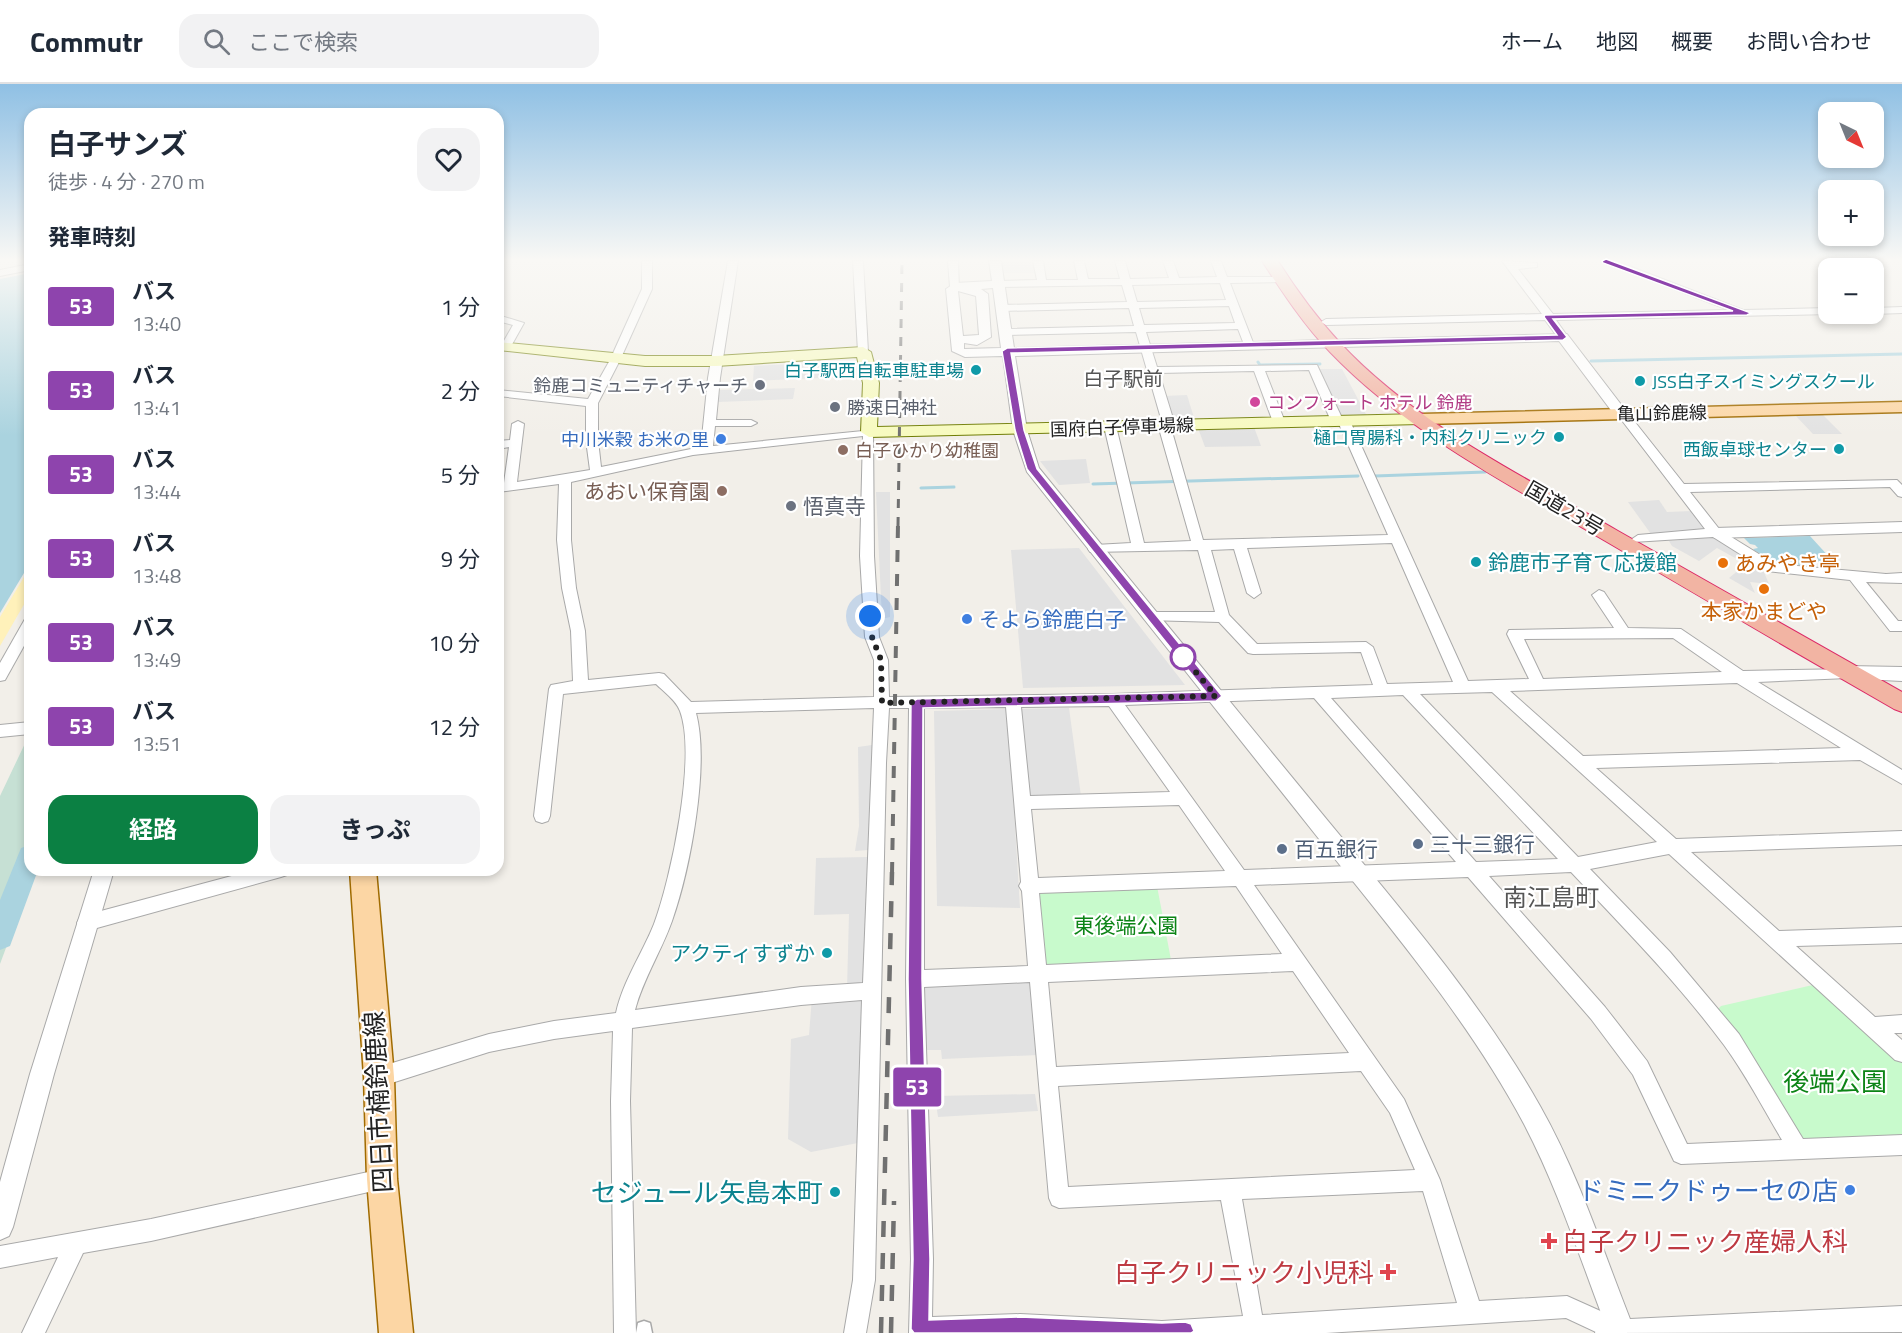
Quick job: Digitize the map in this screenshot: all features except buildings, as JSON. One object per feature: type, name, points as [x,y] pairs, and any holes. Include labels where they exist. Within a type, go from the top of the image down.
[{"type":"highway","name":"国道23号","points":[[1312,319],[1338,343],[1379,388],[1536,481],[1902,690]]},
{"type":"highway","name":"国道23号","points":[[1324,319],[1338,343]]},
{"type":"highway","name":"国道23号","points":[[1430,419],[1529,488],[1902,703]]},
{"type":"main road","points":[[504,346],[615,360],[716,362],[863,352],[871,383],[869,432]]},
{"type":"main road","name":"亀山鈴鹿線","points":[[1430,419],[1902,407]]},
{"type":"main road","name":"国府白子停車場線","points":[[869,432],[1430,419]]},
{"type":"main road","name":"四日市楠鈴鹿線","points":[[363,876],[378,1077],[382,1179],[396,1333]]},
{"type":"street","points":[[504,319],[519,323],[504,343]]},
{"type":"street","points":[[596,473],[592,440],[592,403],[633,319]]},
{"type":"street","points":[[707,449],[716,362],[723,319]]},
{"type":"street","points":[[861,319],[863,352]]},
{"type":"street","points":[[955,319],[956,348],[961,352],[1563,337]]},
{"type":"street","points":[[955,338],[977,341],[985,337],[984,319]]},
{"type":"street","points":[[1003,319],[1020,430],[1032,469],[1359,874],[1453,993],[1485,1038],[1532,1115],[1558,1168],[1622,1333]]},
{"type":"street","points":[[1137,319],[1180,481],[1223,617],[1253,649],[1366,647],[1382,690]]},
{"type":"street","points":[[1238,319],[1280,422]]},
{"type":"street","points":[[1326,322],[1447,319]]},
{"type":"street","points":[[1551,319],[1715,533],[1772,568],[1902,578]]},
{"type":"street","points":[[1004,332],[1241,326]]},
{"type":"street","points":[[1152,370],[1313,367],[1341,421],[1463,687]]},
{"type":"street","points":[[504,394],[592,403]]},
{"type":"street","points":[[709,423],[751,423]]},
{"type":"street","points":[[518,424],[516,443],[504,487],[565,479],[654,458],[707,449],[869,432],[867,556],[872,637],[881,660],[882,703],[878,764],[864,1280],[855,1333]]},
{"type":"street","points":[[1110,426],[1138,546]]},
{"type":"street","points":[[504,444],[516,443]]},
{"type":"street","points":[[565,479],[564,540],[569,588],[574,606],[576,631],[578,631],[581,686]]},
{"type":"street","points":[[1680,488],[1893,483],[1902,493]]},
{"type":"street","points":[[1638,538],[1902,527]]},
{"type":"street","points":[[1095,549],[1396,539]]},
{"type":"street","points":[[1239,543],[1254,593]]},
{"type":"street","points":[[1854,576],[1894,627],[1902,626]]},
{"type":"street","points":[[1599,595],[1624,633]]},
{"type":"street","points":[[1151,617],[1223,617]]},
{"type":"street","points":[[1539,685],[1514,634],[1676,633],[1740,677],[1902,778]]},
{"type":"street","points":[[0,676],[24,634]]},
{"type":"street","points":[[687,708],[1113,700],[1848,673],[1902,674]]},
{"type":"street","points":[[542,816],[556,689],[659,678],[687,708],[694,758],[671,896],[663,923],[636,977],[624,1020],[621,1098],[637,1332]]},
{"type":"street","points":[[1496,687],[1902,1053]]},
{"type":"street","points":[[1407,690],[1664,958],[1732,1040],[1798,1149]]},
{"type":"street","points":[[1316,692],[1473,869],[1626,1048],[1652,1090],[1681,1154],[1902,1145]]},
{"type":"street","points":[[1113,700],[1299,962],[1397,1106],[1430,1180],[1468,1303]]},
{"type":"street","points":[[1013,702],[1028,886],[1059,1198],[1430,1180]]},
{"type":"street","points":[[917,703],[915,979],[921,1247],[920,1331],[1020,1325],[1162,1332],[1567,1307],[1622,1333]]},
{"type":"street","points":[[0,731],[24,729]]},
{"type":"street","points":[[1579,762],[1862,754]]},
{"type":"street","points":[[1021,803],[1181,798]]},
{"type":"street","points":[[1028,886],[1575,865],[1673,846],[1902,838]]},
{"type":"street","points":[[0,1227],[86,923],[102,876]]},
{"type":"street","points":[[86,923],[259,876]]},
{"type":"street","points":[[1775,939],[1902,935]]},
{"type":"street","points":[[915,979],[1299,962]]},
{"type":"street","points":[[378,1077],[489,1043],[554,1030],[801,996],[872,991]]},
{"type":"street","points":[[1872,1026],[1902,1024]]},
{"type":"street","points":[[1047,1077],[1367,1061]]},
{"type":"street","points":[[0,1257],[150,1230],[382,1179]]},
{"type":"street","points":[[1229,1188],[1252,1312]]},
{"type":"street","points":[[33,1333],[76,1244]]},
{"type":"street","points":[[1608,1333],[1902,1319]]},
{"type":"green space","points":[[24,746],[24,876],[33,876],[0,964],[0,796]]},
{"type":"green space","name":"東後端公園","points":[[1157,886],[1171,960],[1048,966],[1042,958],[1035,894],[1041,890]]},
{"type":"green space","name":"後端公園","points":[[1817,984],[1902,1061],[1902,1138],[1809,1142],[1795,1134],[1717,1010],[1721,1006]]},
{"type":"sand","points":[[24,577],[24,604],[0,646],[0,617]]},
{"type":"shaded area","points":[[855,361],[857,370],[822,372],[821,378],[753,381],[754,366]]},
{"type":"shaded area","points":[[1319,369],[1342,369],[1368,418],[1339,418]]},
{"type":"shaded area","points":[[795,388],[793,399],[718,402],[720,390]]},
{"type":"shaded area","points":[[1187,395],[1195,421],[1171,421],[1164,396]]},
{"type":"shaded area","points":[[1823,415],[1842,434],[1813,434],[1796,416]]},
{"type":"shaded area","points":[[1254,427],[1261,446],[1205,447],[1198,428]]},
{"type":"shaded area","points":[[1086,459],[1090,483],[1059,485],[1040,461]]},
{"type":"shaded area","points":[[876,492],[890,492],[890,617],[882,619]]},
{"type":"shaded area","points":[[1659,500],[1667,512],[1692,511],[1704,527],[1703,529],[1651,534],[1628,502]]},
{"type":"shaded area","points":[[1712,537],[1764,566],[1760,570],[1763,570],[1769,584],[1750,582],[1755,593],[1729,578],[1746,564],[1717,548],[1699,561],[1672,546],[1669,541]]},
{"type":"shaded area","points":[[1079,548],[1185,685],[1023,688],[1011,550]]},
{"type":"shaded area","points":[[1069,708],[1081,796],[1026,797],[1018,709]]},
{"type":"shaded area","points":[[1008,709],[1020,908],[937,906],[934,711]]},
{"type":"shaded area","points":[[872,745],[868,850],[855,851],[859,826],[858,747]]},
{"type":"shaded area","points":[[868,857],[864,988],[847,989],[849,914],[814,915],[816,858]]},
{"type":"shaded area","points":[[1025,980],[1031,984],[1038,1055],[942,1059],[941,1050],[923,1050],[923,987],[927,984]]},
{"type":"shaded area","points":[[865,996],[863,1142],[811,1152],[788,1139],[791,1039],[809,1035],[812,997]]},
{"type":"shaded area","points":[[1035,1094],[1038,1111],[938,1117],[935,1096]]},
{"type":"water","points":[[0,319],[24,319],[24,573],[0,613]]},
{"type":"water","points":[[1810,536],[1831,559],[1829,561],[1813,562],[1814,566],[1778,563],[1755,551],[1753,549],[1758,548],[1744,538]]},
{"type":"waterway","points":[[1591,361],[1902,354]]},
{"type":"waterway","points":[[1258,362],[1260,365],[1320,364]]},
{"type":"waterway","points":[[1375,476],[1485,472]]},
{"type":"waterway","points":[[1093,484],[1358,476]]},
{"type":"waterway","points":[[921,488],[954,487]]},
{"type":"waterway","points":[[0,937],[24,872]]},
{"type":"railway","points":[[898,526],[901,319]]},
{"type":"railway","points":[[892,874],[898,524]]},
{"type":"railway","points":[[881,1333],[892,872]]},
{"type":"railway","points":[[891,1333],[894,1201]]},
{"type":"bus line","name":"53","points":[[1185,1331],[1162,1332],[1020,1325],[920,1329],[921,1259],[915,979],[917,703],[1216,696],[1105,562],[1032,469],[1020,430],[1007,351],[1563,337],[1550,319]]},
{"type":"place","name":"白子駅西自転車駐車場","points":[[976,370]]},
{"type":"place","name":"JSS白子スイミングスクール","points":[[1640,381]]},
{"type":"place","name":"鈴鹿コミュニティチャーチ","points":[[760,385]]},
{"type":"place","name":"コンフォート ホテル 鈴鹿","points":[[1255,402]]},
{"type":"place","name":"勝速日神社","points":[[835,407]]},
{"type":"place","name":"樋口胃腸科・内科クリニック","points":[[1559,437]]},
{"type":"place","name":"中川米穀 お米の里","points":[[721,439]]},
{"type":"place","name":"西飯卓球センター","points":[[1839,449]]},
{"type":"place","name":"白子ひかり幼稚園","points":[[843,450]]},
{"type":"place","name":"あおい保育園","points":[[722,491]]},
{"type":"place","name":"悟真寺","points":[[791,506]]},
{"type":"place","name":"鈴鹿市子育て応援館","points":[[1476,562]]},
{"type":"place","name":"あみやき亭","points":[[1723,563]]},
{"type":"place","name":"本家かまどや","points":[[1764,589]]},
{"type":"place","name":"そよら鈴鹿白子","points":[[967,619]]},
{"type":"place","name":"三十三銀行","points":[[1418,844]]},
{"type":"place","name":"百五銀行","points":[[1282,849]]},
{"type":"place","name":"アクティすずか","points":[[827,953]]},
{"type":"place","name":"ドミニクドゥーセの店","points":[[1850,1190]]},
{"type":"place","name":"セジュール矢島本町","points":[[835,1192]]},
{"type":"place","name":"白子クリニック産婦人科","points":[[1549,1241]]},
{"type":"place","name":"白子クリニック小児科","points":[[1388,1272]]},
{"type":"district","name":"白子駅前","points":[[1123,378]]},
{"type":"district","name":"南江島町","points":[[1551,897]]},
{"type":"route","points":[[870,616],[872,637],[881,660],[882,703],[1113,700],[1216,696],[1183,657]]}]
